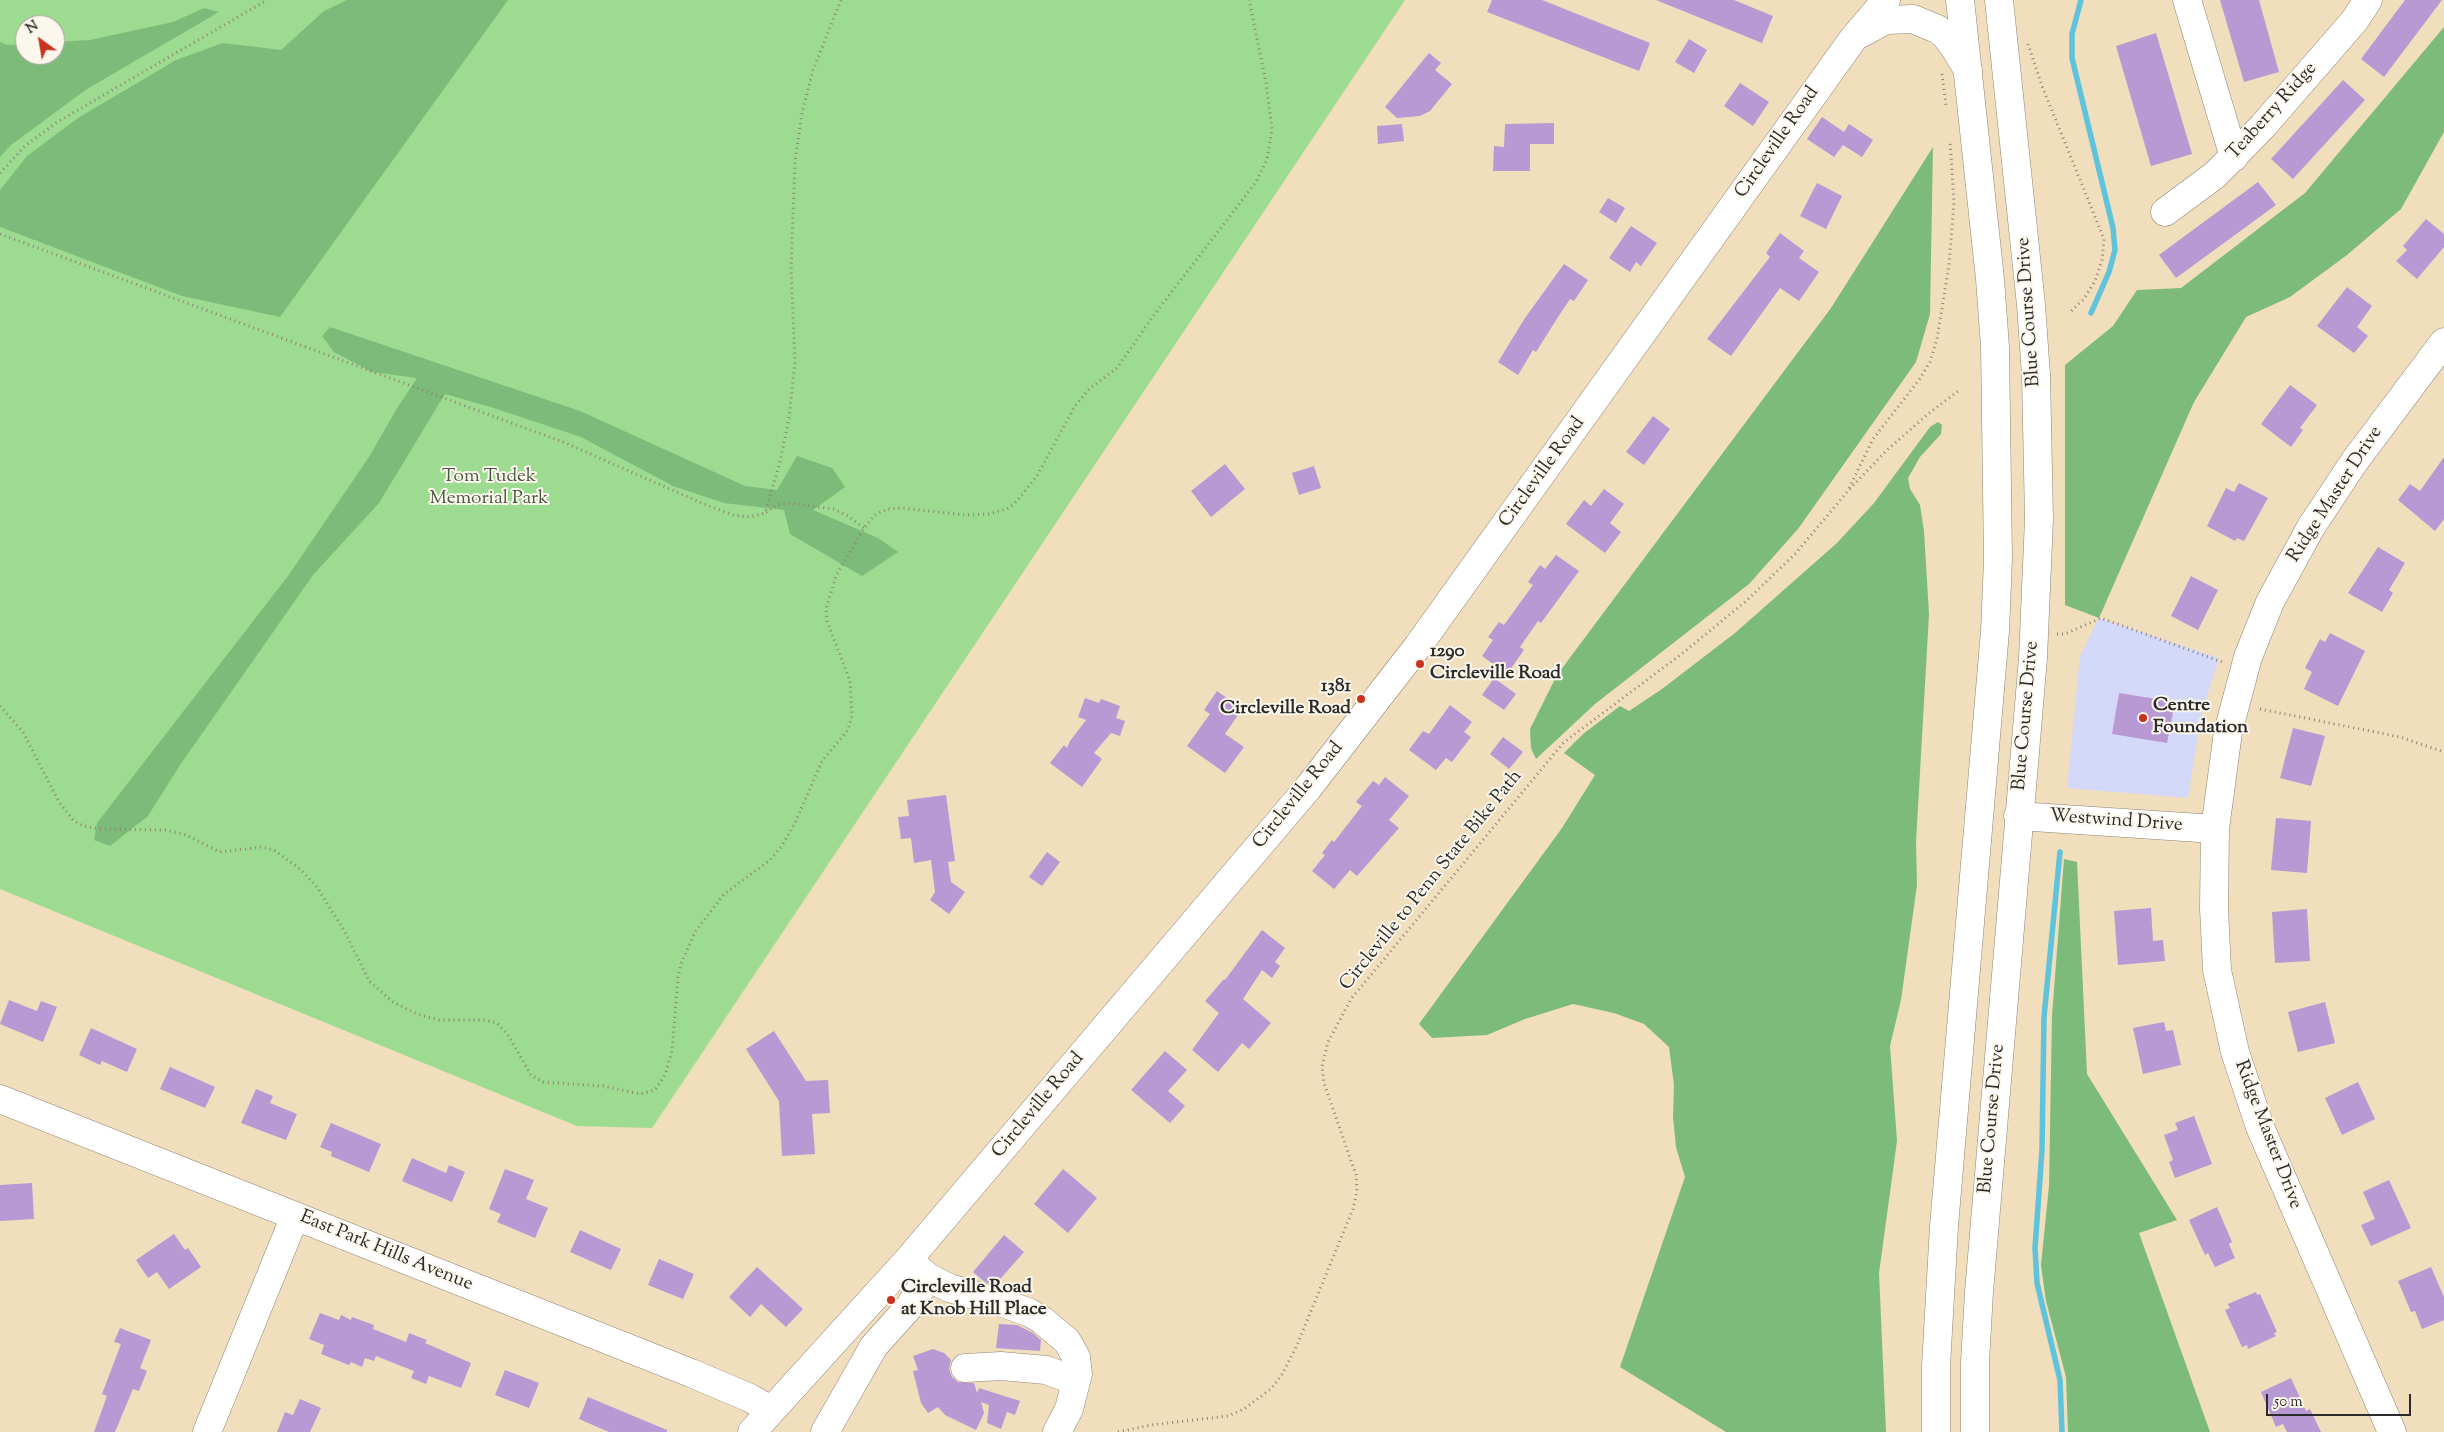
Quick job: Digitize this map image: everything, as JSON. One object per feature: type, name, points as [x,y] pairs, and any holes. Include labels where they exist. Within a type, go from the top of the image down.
[{"type":"street","name":"Circleville Road","points":[[752,1432],[770,1410],[918,1268],[1308,788],[1418,646],[1853,39],[1886,0]]},
{"type":"street","name":"Blue Course Drive","points":[[1936,1432],[1936,1366],[1944,1226],[1995,631],[1998,559],[1995,347],[1960,0]]},
{"type":"street","name":"Blue Course Drive","points":[[1975,1432],[1975,1362],[1979,1292],[2037,588],[2037,428],[2032,305],[1999,0]]},
{"type":"street","points":[[2187,0],[2234,157]]},
{"type":"street","name":"Teaberry Ridge","points":[[2165,212],[2215,175],[2234,157],[2355,20],[2368,0]]},
{"type":"street","points":[[1853,39],[1872,26],[1886,20],[1913,19],[1937,29],[1945,36],[1968,70]]},
{"type":"street","name":"Ridge Master Drive","points":[[2392,1432],[2260,1127],[2236,1052],[2217,970],[2214,908],[2215,828],[2228,732],[2248,657],[2270,602],[2311,527],[2349,470],[2444,342]]},
{"type":"street","name":"Westwind Drive","points":[[2018,816],[2215,828]]},
{"type":"street","name":"East Park Hills Avenue","points":[[0,1099],[691,1373],[750,1398],[770,1410]]},
{"type":"street","points":[[207,1432],[295,1216]]},
{"type":"street","points":[[825,1432],[874,1346],[910,1306],[918,1268],[949,1288],[1019,1308],[1042,1320],[1072,1348],[1078,1365],[1076,1381],[1069,1408],[1057,1432]]},
{"type":"street","points":[[965,1368],[1001,1366],[1046,1370],[1076,1381]]},
{"type":"path","points":[[0,173],[26,145],[60,121],[267,0]]},
{"type":"path","points":[[765,514],[780,462],[795,361],[791,270],[794,161],[802,113],[813,70],[841,0]]},
{"type":"path","points":[[0,706],[23,732],[59,802],[73,820],[83,826],[96,829],[165,830],[186,836],[220,852],[262,847],[274,850],[288,859],[317,887],[346,934],[369,980],[393,1002],[417,1014],[440,1020],[485,1020],[497,1023],[508,1035],[531,1075],[543,1082],[598,1086],[645,1093],[659,1087],[667,1070],[676,1018],[678,976],[681,964],[696,932],[724,894],[770,860],[781,847],[807,798],[822,761],[848,730],[852,710],[850,680],[827,621],[826,609],[836,576],[864,528],[875,515],[887,509],[902,508],[966,515],[989,514],[1009,508],[1017,501],[1037,476],[1060,430],[1078,401],[1089,389],[1117,368],[1154,315],[1245,198],[1264,167],[1272,130],[1266,82],[1249,0]]},
{"type":"path","points":[[2026,36],[2042,86],[2104,238],[2102,260],[2094,281],[2084,298],[2069,314]]},
{"type":"path","points":[[1941,68],[1947,112]]},
{"type":"path","points":[[1848,490],[1873,439],[1919,380],[1930,362],[1937,340],[1949,266],[1954,202],[1950,138]]},
{"type":"path","points":[[0,234],[563,442],[704,504],[734,515],[750,517],[765,514],[778,505],[788,503],[834,509],[848,516],[864,528]]},
{"type":"path","name":"Circleville to Penn State Bike Path","points":[[1118,1432],[1151,1425],[1228,1416],[1244,1409],[1272,1388],[1283,1373],[1298,1345],[1354,1209],[1357,1190],[1356,1175],[1324,1083],[1322,1067],[1328,1042],[1351,999],[1564,742],[1684,652],[1745,602],[1795,554],[1848,490],[1886,451],[1928,414],[1961,389]]},
{"type":"path","points":[[2054,634],[2065,634],[2100,618],[2222,662]]},
{"type":"path","points":[[2260,709],[2400,737],[2444,752]]},
{"type":"shaded area","points":[[2099,618],[2219,658],[2201,716],[2188,798],[2067,788],[2080,656]]},
{"type":"green space","name":"Tom Tudek Memorial Park","points":[[0,0],[1405,0],[652,1128],[577,1126],[0,889]]},
{"type":"green space","points":[[347,0],[508,0],[280,317],[182,296],[0,227],[0,190],[27,156],[78,118],[176,60],[223,43],[281,50],[324,11]]},
{"type":"green space","points":[[204,8],[219,12],[87,89],[11,145],[0,157],[0,42],[8,45],[15,45],[15,65],[65,65],[65,41],[90,40],[173,22]]},
{"type":"green space","points":[[2444,27],[2444,132],[2401,209],[2347,255],[2290,297],[2246,317],[2194,402],[2099,618],[2065,605],[2065,365],[2113,326],[2137,290],[2181,288],[2305,193]]},
{"type":"green space","points":[[1933,147],[1930,314],[1916,362],[1798,529],[1749,584],[1595,704],[1536,759],[1531,748],[1530,729],[1557,675],[1831,308]]},
{"type":"green space","points":[[330,327],[580,411],[745,486],[777,490],[797,456],[832,468],[845,487],[813,510],[878,538],[898,552],[862,576],[790,534],[784,510],[724,503],[673,486],[581,437],[445,394],[379,503],[313,575],[180,765],[148,816],[110,846],[94,840],[97,823],[288,576],[369,457],[417,378],[372,372],[334,352],[322,336]]},
{"type":"green space","points":[[1938,422],[1942,425],[1941,434],[1920,457],[1908,478],[1910,489],[1920,505],[1924,531],[1929,614],[1916,842],[1917,885],[1901,1000],[1890,1046],[1897,1141],[1879,1273],[1886,1432],[1726,1432],[1620,1367],[1685,1177],[1676,1147],[1673,1117],[1674,1085],[1669,1047],[1644,1024],[1614,1013],[1573,1004],[1525,1019],[1487,1035],[1432,1038],[1419,1024],[1562,828],[1595,775],[1564,753],[1583,734],[1620,706],[1629,711],[1662,689],[1735,633],[1837,543],[1874,503],[1930,427]]},
{"type":"green space","points":[[2064,859],[2077,862],[2087,1074],[2177,1220],[2139,1233],[2210,1432],[2068,1432],[2066,1377],[2046,1301],[2041,1265],[2049,1186],[2052,1016]]},
{"type":"building","points":[[1492,0],[1542,0],[1650,43],[1639,71],[1487,12]]},
{"type":"building","points":[[1656,0],[1734,0],[1773,16],[1762,43]]},
{"type":"building","points":[[2220,0],[2259,0],[2279,72],[2244,82]]},
{"type":"building","points":[[2405,0],[2442,0],[2384,77],[2361,59]]},
{"type":"building","points":[[2156,33],[2192,154],[2151,166],[2116,46]]},
{"type":"building","points":[[1689,39],[1707,50],[1694,73],[1675,62]]},
{"type":"building","points":[[1429,53],[1441,63],[1435,70],[1452,84],[1430,111],[1420,116],[1397,118],[1385,107]]},
{"type":"building","points":[[2343,80],[2365,100],[2293,179],[2271,159]]},
{"type":"building","points":[[1740,83],[1769,102],[1753,126],[1724,106]]},
{"type":"building","points":[[1822,117],[1844,132],[1849,124],[1873,140],[1862,157],[1843,145],[1834,157],[1807,139]]},
{"type":"building","points":[[1554,123],[1554,144],[1530,144],[1530,171],[1493,171],[1494,146],[1504,147],[1505,124]]},
{"type":"building","points":[[1402,124],[1404,141],[1378,144],[1377,126]]},
{"type":"building","points":[[2258,182],[2276,205],[2176,278],[2159,255]]},
{"type":"building","points":[[1817,183],[1842,196],[1826,229],[1800,216]]},
{"type":"building","points":[[1608,198],[1625,208],[1616,223],[1599,212]]},
{"type":"building","points":[[2426,219],[2444,234],[2444,247],[2417,279],[2396,261],[2407,250],[2403,246]]},
{"type":"building","points":[[1631,226],[1657,243],[1641,266],[1636,262],[1630,272],[1609,258]]},
{"type":"building","points":[[1780,233],[1804,251],[1799,258],[1819,272],[1799,301],[1780,288],[1731,356],[1707,339],[1770,257],[1766,253]]},
{"type":"building","points":[[1564,264],[1588,280],[1574,301],[1570,299],[1536,352],[1533,350],[1518,375],[1498,362],[1525,318]]},
{"type":"building","points":[[2347,287],[2372,306],[2357,327],[2368,336],[2354,353],[2317,326]]},
{"type":"building","points":[[2290,385],[2317,405],[2300,428],[2303,430],[2291,447],[2261,424]]},
{"type":"building","points":[[1653,416],[1670,429],[1644,465],[1626,452]]},
{"type":"building","points":[[2444,457],[2444,519],[2435,531],[2398,500],[2410,484],[2420,491]]},
{"type":"building","points":[[1225,464],[1245,489],[1211,517],[1191,491]]},
{"type":"building","points":[[1314,466],[1321,488],[1299,495],[1292,473]]},
{"type":"building","points":[[2239,483],[2268,498],[2244,541],[2237,538],[2235,541],[2207,526],[2226,488],[2234,492]]},
{"type":"building","points":[[1604,489],[1624,504],[1610,523],[1621,532],[1605,553],[1566,524],[1584,500],[1591,506]]},
{"type":"building","points":[[2378,547],[2405,563],[2389,590],[2393,593],[2382,612],[2348,593]]},
{"type":"building","points":[[1556,555],[1579,571],[1541,623],[1538,621],[1520,647],[1524,650],[1507,674],[1482,656],[1493,640],[1488,637],[1499,622],[1504,625],[1533,585],[1528,582],[1540,565],[1545,569]]},
{"type":"building","points":[[2191,576],[2218,590],[2198,630],[2171,616]]},
{"type":"building","points":[[2330,633],[2365,651],[2338,706],[2304,689],[2312,672],[2305,668],[2320,639],[2325,642]]},
{"type":"building","points":[[1494,678],[1516,694],[1504,710],[1482,695]]},
{"type":"building","points":[[1217,691],[1242,709],[1225,734],[1244,747],[1225,773],[1187,746],[1210,714],[1204,710]]},
{"type":"building","name":"Centre Foundation","points":[[2119,693],[2175,702],[2167,743],[2112,734]]},
{"type":"building","points":[[1085,698],[1099,703],[1101,699],[1120,706],[1116,718],[1125,721],[1120,736],[1111,733],[1094,753],[1102,759],[1082,787],[1050,763],[1064,745],[1067,748],[1086,720],[1078,717]]},
{"type":"building","points":[[1450,705],[1472,722],[1464,732],[1471,737],[1452,762],[1446,758],[1436,770],[1409,750],[1423,731],[1429,734]]},
{"type":"building","points":[[2293,728],[2325,736],[2311,786],[2280,778]]},
{"type":"building","points":[[1503,737],[1523,752],[1509,769],[1490,754]]},
{"type":"building","points":[[1385,777],[1409,796],[1389,820],[1399,828],[1357,876],[1350,870],[1334,889],[1312,871],[1325,855],[1322,853],[1332,840],[1334,842],[1362,806],[1356,802],[1373,781],[1379,785]]},
{"type":"building","points":[[946,795],[955,861],[948,862],[951,882],[965,892],[949,914],[930,900],[935,892],[931,860],[914,863],[911,838],[901,839],[898,817],[909,816],[907,800]]},
{"type":"building","points":[[2276,818],[2311,821],[2307,873],[2271,870]]},
{"type":"building","points":[[1047,852],[1060,862],[1042,886],[1029,877]]},
{"type":"building","points":[[2151,908],[2153,941],[2163,940],[2165,961],[2118,965],[2114,911]]},
{"type":"building","points":[[2307,909],[2310,961],[2275,963],[2272,912]]},
{"type":"building","points":[[1262,930],[1285,948],[1275,962],[1280,966],[1272,978],[1262,970],[1243,999],[1271,1023],[1249,1049],[1242,1043],[1218,1072],[1192,1050],[1219,1013],[1205,1001],[1225,980]]},
{"type":"building","points":[[9,1000],[37,1011],[41,1001],[57,1007],[43,1042],[0,1024]]},
{"type":"building","points":[[2325,1002],[2335,1043],[2298,1052],[2288,1012]]},
{"type":"building","points":[[2164,1022],[2166,1031],[2173,1030],[2181,1065],[2143,1074],[2133,1028]]},
{"type":"building","points":[[91,1028],[137,1049],[127,1072],[102,1061],[100,1065],[79,1055]]},
{"type":"building","points":[[774,1031],[806,1081],[828,1080],[830,1113],[812,1114],[815,1154],[782,1156],[779,1101],[746,1049]]},
{"type":"building","points":[[1165,1051],[1187,1070],[1168,1091],[1185,1106],[1170,1123],[1131,1090]]},
{"type":"building","points":[[170,1067],[215,1087],[205,1108],[160,1089]]},
{"type":"building","points":[[2358,1082],[2375,1119],[2342,1135],[2325,1098]]},
{"type":"building","points":[[256,1089],[273,1096],[270,1103],[297,1114],[286,1140],[241,1123]]},
{"type":"building","points":[[2194,1116],[2212,1164],[2175,1178],[2169,1162],[2173,1160],[2164,1135],[2178,1130],[2175,1123]]},
{"type":"building","points":[[331,1123],[381,1144],[369,1172],[331,1156],[332,1152],[320,1147]]},
{"type":"building","points":[[412,1158],[446,1173],[449,1165],[465,1172],[452,1202],[402,1181]]},
{"type":"building","points":[[505,1169],[534,1180],[526,1199],[548,1208],[535,1238],[497,1222],[501,1214],[489,1209]]},
{"type":"building","points":[[1063,1169],[1097,1198],[1068,1233],[1034,1204]]},
{"type":"building","points":[[2389,1180],[2411,1228],[2371,1246],[2361,1225],[2375,1219],[2363,1192]]},
{"type":"building","points":[[32,1183],[34,1219],[0,1221],[0,1185]]},
{"type":"building","points":[[2217,1207],[2232,1242],[2229,1244],[2235,1258],[2215,1267],[2208,1253],[2205,1255],[2189,1220]]},
{"type":"building","points":[[580,1230],[621,1249],[611,1270],[570,1252]]},
{"type":"building","points":[[174,1234],[185,1250],[188,1248],[201,1267],[169,1289],[157,1272],[148,1278],[136,1260]]},
{"type":"building","points":[[1004,1235],[1024,1252],[995,1285],[985,1282],[973,1272]]},
{"type":"building","points":[[659,1259],[694,1274],[683,1299],[648,1285]]},
{"type":"building","points":[[757,1267],[803,1309],[786,1327],[761,1304],[750,1317],[729,1297]]},
{"type":"building","points":[[2431,1267],[2444,1297],[2444,1320],[2422,1329],[2415,1311],[2411,1312],[2398,1281]]},
{"type":"building","points":[[2256,1292],[2257,1295],[2260,1294],[2277,1332],[2274,1333],[2276,1336],[2248,1349],[2247,1345],[2242,1347],[2225,1310],[2230,1308],[2228,1304]]},
{"type":"building","points":[[320,1313],[339,1320],[341,1315],[351,1320],[352,1317],[374,1325],[373,1329],[406,1342],[409,1333],[427,1340],[425,1343],[471,1363],[461,1388],[429,1376],[426,1384],[411,1378],[414,1371],[376,1356],[374,1361],[365,1358],[362,1367],[351,1362],[349,1365],[321,1354],[324,1345],[309,1339]]},
{"type":"building","points":[[999,1324],[1017,1325],[1033,1333],[1041,1340],[1040,1351],[996,1348]]},
{"type":"building","points":[[120,1328],[151,1340],[140,1368],[147,1371],[139,1391],[133,1389],[115,1432],[94,1432],[107,1396],[102,1394],[121,1344],[114,1342]]},
{"type":"building","points":[[933,1349],[944,1353],[951,1360],[949,1369],[952,1377],[958,1382],[974,1383],[977,1393],[979,1388],[1020,1401],[1015,1415],[1007,1412],[1001,1429],[987,1423],[989,1405],[981,1402],[984,1413],[976,1430],[945,1415],[938,1407],[928,1413],[921,1403],[913,1371],[918,1370],[913,1356]]},
{"type":"building","points":[[505,1370],[539,1383],[529,1408],[495,1395]]},
{"type":"building","points":[[2291,1378],[2306,1411],[2310,1409],[2321,1432],[2287,1432],[2283,1424],[2276,1427],[2261,1392]]},
{"type":"building","points":[[588,1397],[667,1430],[667,1432],[609,1432],[579,1419]]},
{"type":"building","points":[[300,1399],[321,1408],[310,1432],[277,1432],[285,1412],[293,1415]]},
{"type":"waterway","points":[[2081,0],[2072,34],[2072,58],[2113,228],[2115,250],[2109,272],[2091,313]]},
{"type":"waterway","points":[[2060,852],[2044,1017],[2042,1150],[2035,1248],[2037,1283],[2060,1380],[2062,1432]]},
{"type":"place","name":"1290 Circleville Road","points":[[1420,664]]},
{"type":"place","name":"1381 Circleville Road","points":[[1361,699]]},
{"type":"place","name":"Centre Foundation","points":[[2143,718]]},
{"type":"place","name":"Circleville Road at Knob Hill Place","points":[[891,1300]]}]
